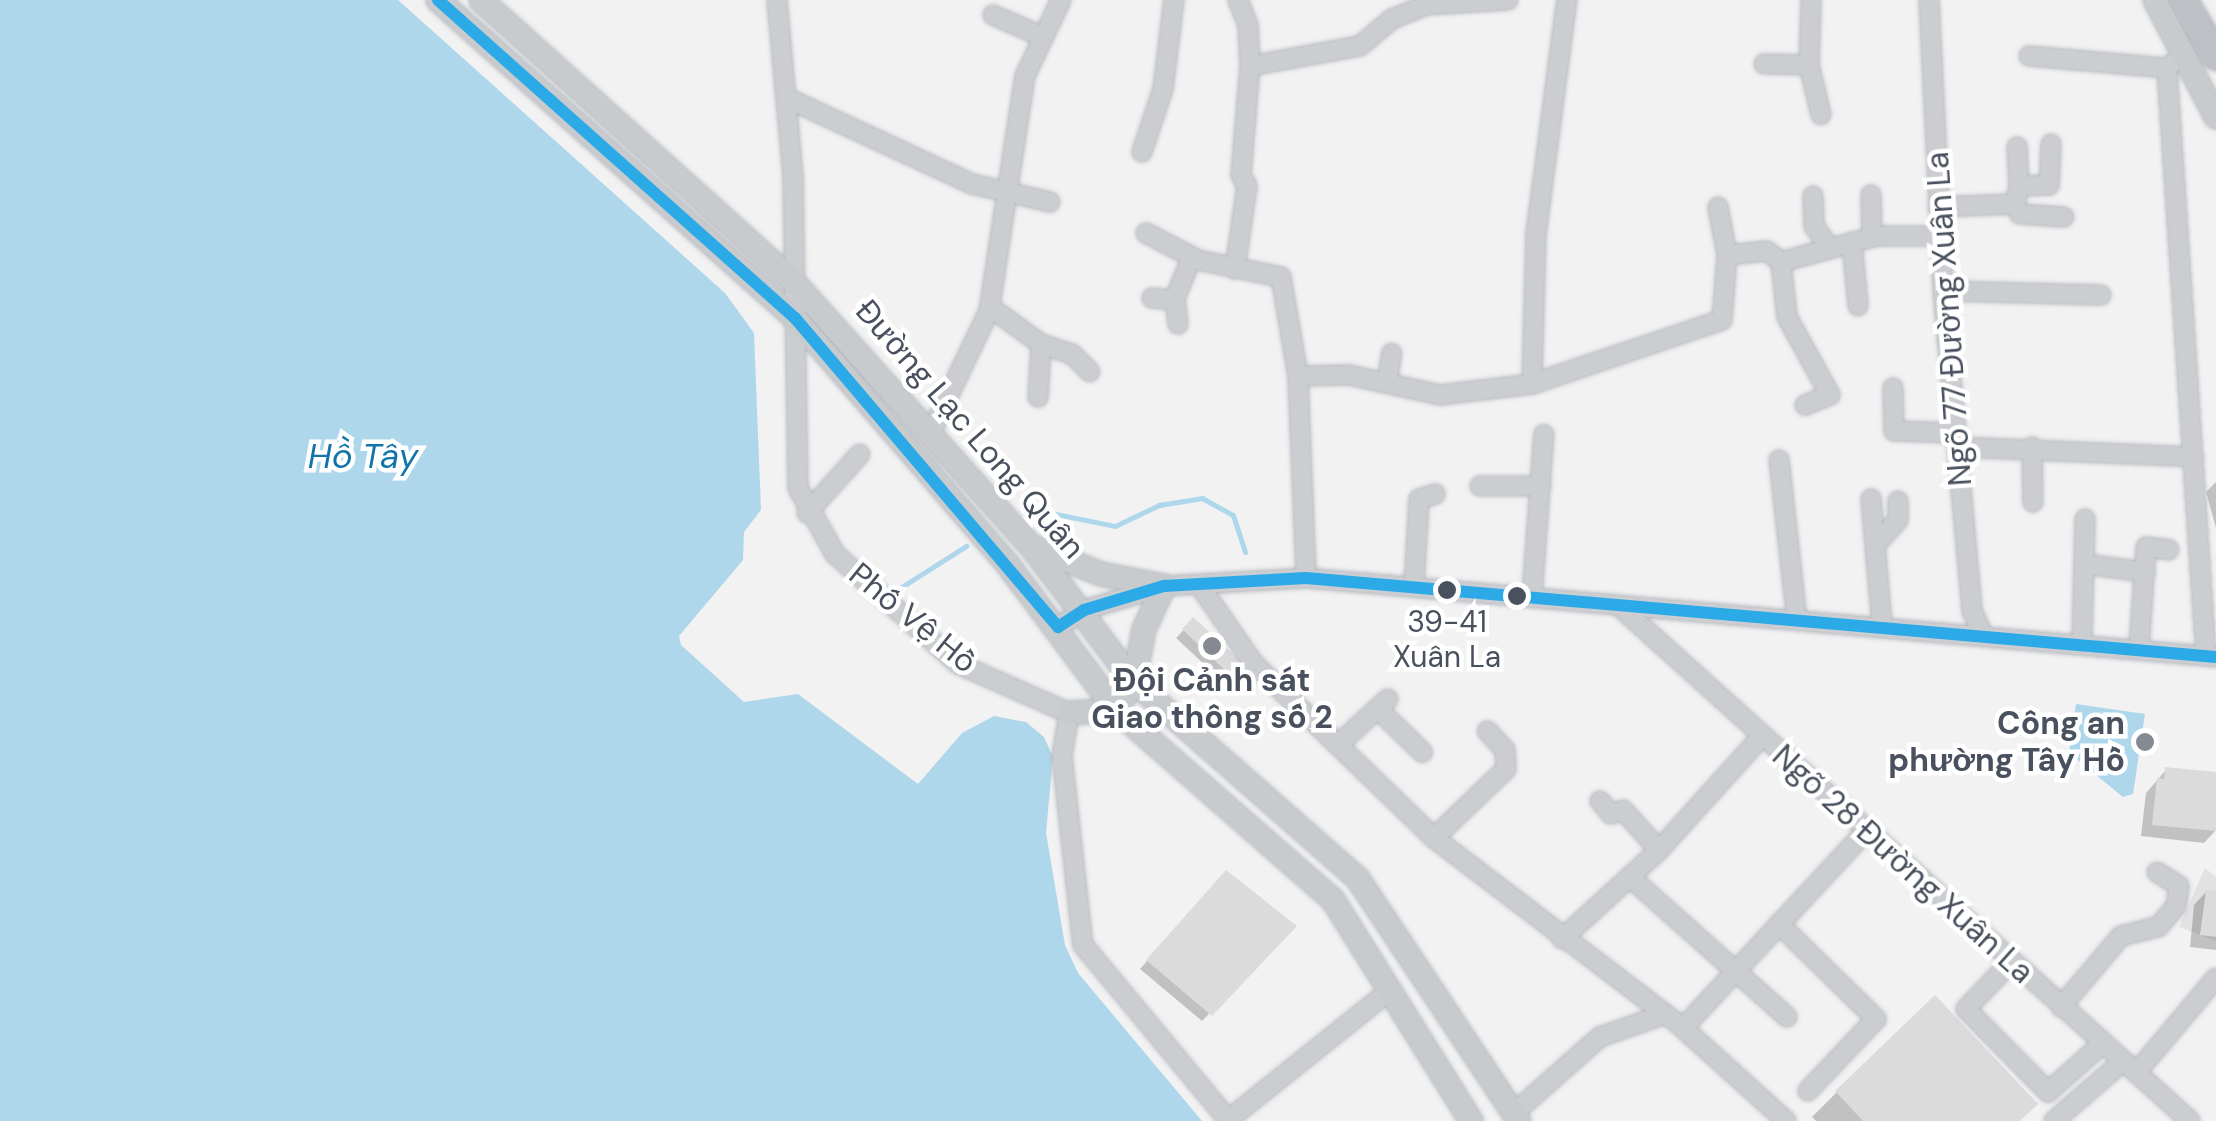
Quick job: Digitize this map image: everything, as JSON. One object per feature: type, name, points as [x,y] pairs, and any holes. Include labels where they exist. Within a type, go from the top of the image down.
[{"type":"highway","points":[[2183,0],[2216,56]]},
{"type":"main road","name":"Đường Lạc Long Quân","points":[[438,0],[795,318],[1058,627],[1116,710],[1332,900],[1472,1121]]},
{"type":"main road","name":"Đường Lạc Long Quân","points":[[481,0],[792,280],[932,430],[1031,546],[1084,610],[1134,682],[1358,879],[1517,1117]]},
{"type":"main road","points":[[2154,0],[2176,61],[2216,117]]},
{"type":"main road","points":[[1031,546],[1086,569],[1164,586],[1144,629],[1134,682],[1116,710],[1070,713]]},
{"type":"street","name":"Phố Vệ Hồ","points":[[777,0],[802,177],[792,280],[798,488],[808,513],[835,554],[958,664],[1070,713]]},
{"type":"street","points":[[932,430],[990,307],[1025,76],[1061,0]]},
{"type":"street","points":[[1142,152],[1163,89],[1174,0]]},
{"type":"street","points":[[1235,269],[1247,186],[1241,175],[1250,66],[1248,25],[1238,0]]},
{"type":"street","points":[[1250,66],[1360,46],[1391,9],[1508,0]]},
{"type":"street","points":[[1532,384],[1536,234],[1566,0]]},
{"type":"street","points":[[1811,0],[1809,65],[1821,115]]},
{"type":"street","name":"Ngõ 77 Đường Xuân La","points":[[1929,0],[1938,236],[1972,611],[1983,635]]},
{"type":"street","points":[[993,15],[1043,37]]},
{"type":"street","points":[[1058,627],[1084,610],[1164,586],[1306,578],[2211,656],[2194,457],[2176,61],[2030,56]]},
{"type":"street","points":[[1764,64],[1809,65]]},
{"type":"street","points":[[789,100],[972,184],[1008,189],[1050,202]]},
{"type":"street","points":[[1938,207],[2018,195],[2049,185],[2051,144]]},
{"type":"street","points":[[2018,147],[2018,195],[2020,214],[2053,207],[2018,195]]},
{"type":"street","points":[[1870,195],[1872,237]]},
{"type":"street","points":[[1812,196],[1814,226],[1830,247]]},
{"type":"street","points":[[1298,376],[1388,384],[1440,395],[1532,384],[1722,320],[1727,255],[1718,207]]},
{"type":"street","points":[[1146,234],[1192,257],[1281,276],[1298,376],[1306,578]]},
{"type":"street","points":[[1781,262],[1872,237],[1938,236]]},
{"type":"street","points":[[1852,242],[1858,306]]},
{"type":"street","points":[[1727,255],[1767,251],[1781,262],[1786,318],[1830,396],[1805,404]]},
{"type":"street","points":[[1178,324],[1175,300],[1192,257]]},
{"type":"street","points":[[1943,291],[2101,295]]},
{"type":"street","points":[[1152,298],[1175,300]]},
{"type":"street","points":[[990,307],[1041,344],[1072,354],[1090,372]]},
{"type":"street","points":[[1038,397],[1041,344]]},
{"type":"street","points":[[1388,384],[1392,353]]},
{"type":"street","points":[[1893,388],[1894,431],[2032,447],[2194,457]]},
{"type":"street","points":[[1532,596],[1544,434]]},
{"type":"street","points":[[2032,447],[2033,502]]},
{"type":"street","points":[[808,513],[860,454]]},
{"type":"street","points":[[1779,460],[1797,620]]},
{"type":"street","points":[[1480,486],[1541,486]]},
{"type":"street","points":[[1414,586],[1419,499],[1435,494]]},
{"type":"street","points":[[1871,499],[1878,542],[1882,626]]},
{"type":"street","points":[[1878,542],[1898,520],[1898,501]]},
{"type":"street","points":[[2082,643],[2085,520]]},
{"type":"street","points":[[2139,648],[2146,547],[2169,550]]},
{"type":"street","points":[[2084,564],[2145,572]]},
{"type":"street","points":[[1200,586],[1254,664],[1434,838],[1683,1028],[1786,1121]]},
{"type":"street","name":"Ngõ 28 Đường Xuân La","points":[[1618,605],[2190,1121]]},
{"type":"street","points":[[1340,743],[1383,704],[1422,752]]},
{"type":"street","points":[[1070,713],[1062,756],[1083,945],[1228,1120],[1389,990]]},
{"type":"street","points":[[1434,838],[1506,769],[1505,750],[1486,731]]},
{"type":"street","points":[[1562,939],[1659,850],[1761,737]]},
{"type":"street","points":[[1600,801],[1611,814],[1623,810],[1659,850]]},
{"type":"street","points":[[1683,1028],[1735,967],[1866,831]]},
{"type":"street","points":[[2061,1007],[2121,936],[2158,926],[2176,906],[2179,886],[2157,872]]},
{"type":"street","points":[[1631,878],[1787,1017]]},
{"type":"street","points":[[1779,924],[1876,1018],[1808,1091]]},
{"type":"street","points":[[2011,962],[1966,1009],[2048,1092],[2102,1044]]},
{"type":"street","points":[[2054,1121],[2128,1068],[2216,978]]},
{"type":"street","points":[[1517,1117],[1600,1037],[1662,1015]]},
{"type":"shaded area","points":[[2205,868],[2216,877],[2216,941],[2179,927]]},
{"type":"water","name":"Hồ Tây","points":[[0,0],[398,0],[725,293],[754,333],[761,510],[744,532],[743,560],[679,636],[681,645],[744,702],[798,694],[918,784],[962,733],[994,716],[1026,722],[1044,737],[1053,757],[1046,833],[1065,945],[1078,973],[1202,1121],[0,1121]]},
{"type":"water","points":[[2076,704],[2145,714],[2133,794],[2123,797],[2069,753]]},
{"type":"building","name":"Đội Cảnh sát Giao thông số 2","points":[[1193,617],[1243,663],[1231,676],[1182,629]]},
{"type":"building","points":[[2165,767],[2216,772],[2216,831],[2152,825],[2157,778],[2164,779]]},
{"type":"building","points":[[1226,870],[1297,926],[1212,1016],[1146,960]]},
{"type":"building","points":[[2206,890],[2216,891],[2216,937],[2200,935]]},
{"type":"building","points":[[1935,995],[2038,1104],[2020,1121],[1863,1121],[1835,1091]]},
{"type":"waterway","points":[[1027,508],[1115,526],[1159,505],[1202,498],[1233,515],[1245,552]]},
{"type":"waterway","points":[[892,593],[966,546]]},
{"type":"transit line","points":[[438,0],[795,318],[1058,627],[1084,610],[1164,586],[1306,578],[2216,657]]},
{"type":"place","name":"39-41 Xuân La","points":[[1447,590]]},
{"type":"place","name":"Đội Cảnh sát Giao thông số 2","points":[[1212,646]]},
{"type":"place","name":"Công an phường Tây Hồ","points":[[2145,742]]}]
